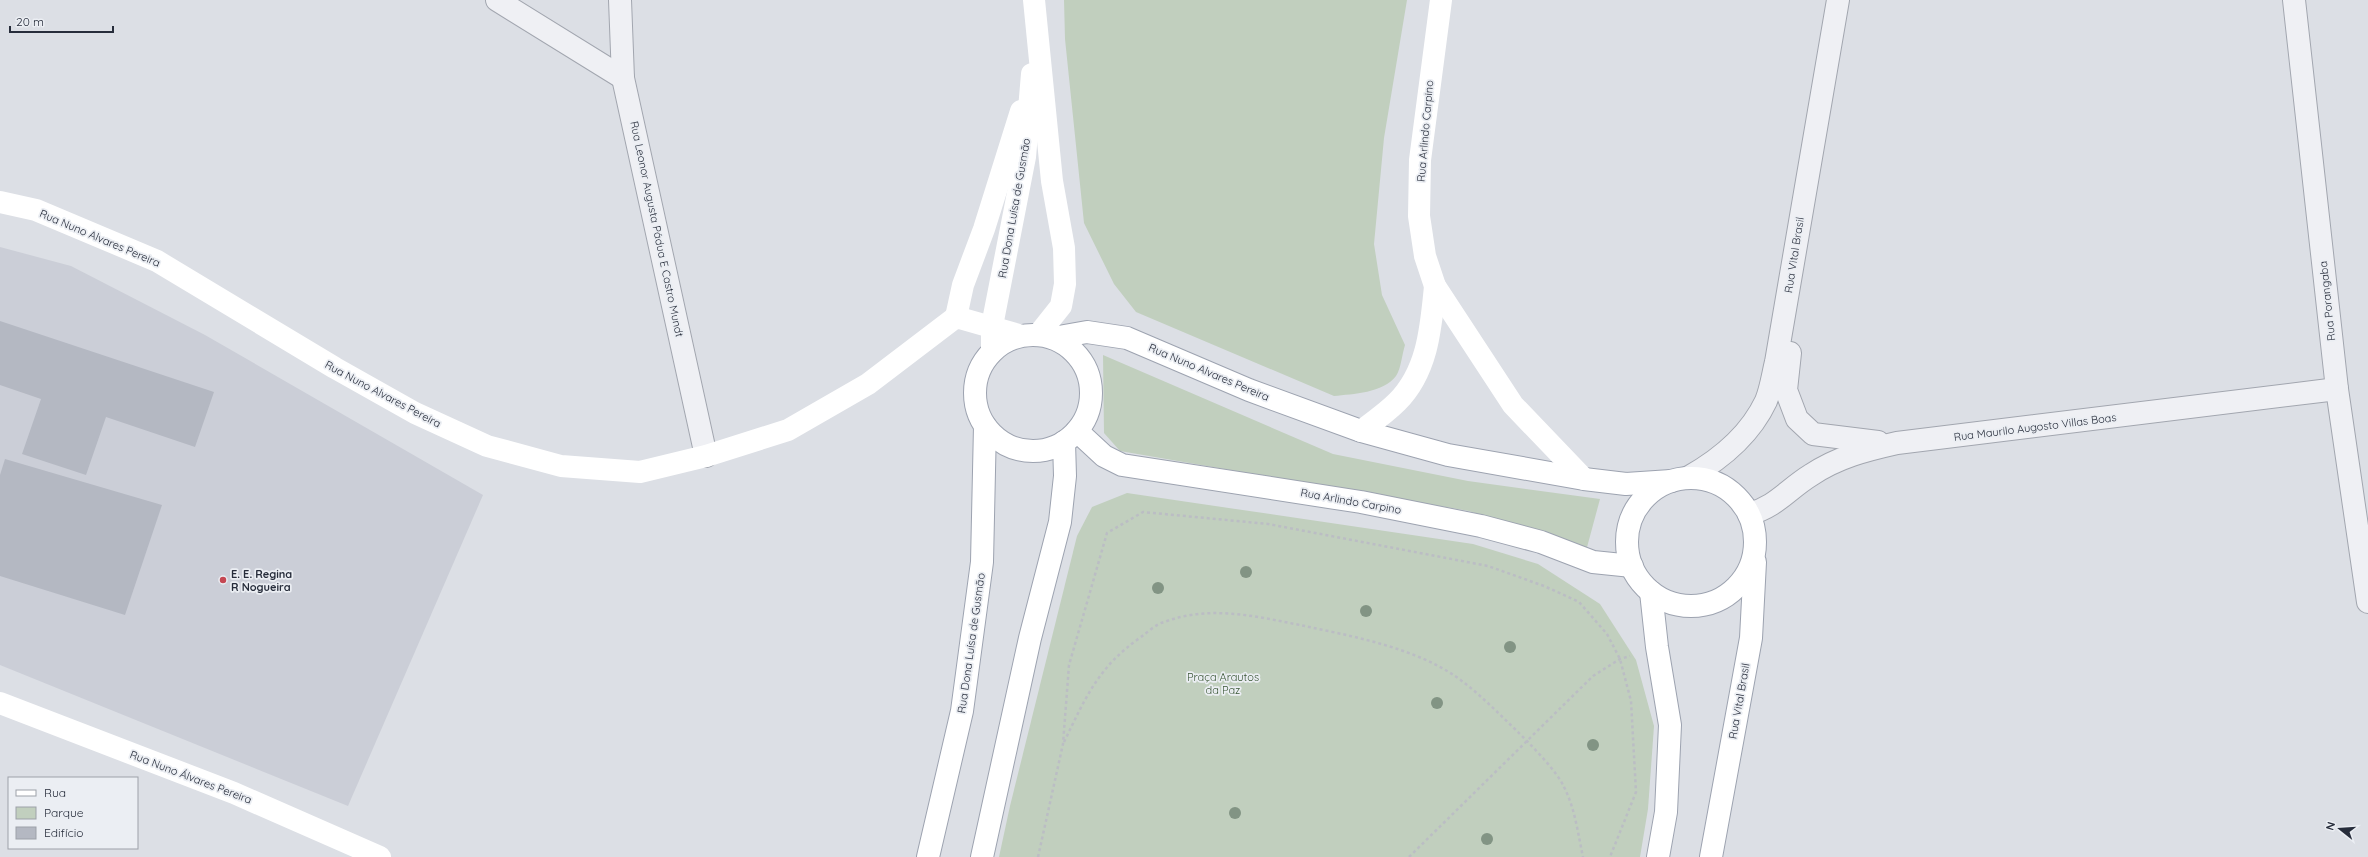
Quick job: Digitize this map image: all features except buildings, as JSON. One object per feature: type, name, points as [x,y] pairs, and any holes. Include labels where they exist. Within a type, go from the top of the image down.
[{"type":"main road","name":"Rua Dona Luísa de Gusmão","points":[[1034,0],[1052,181],[1064,248],[1065,284],[1061,306],[1037,336]]},
{"type":"main road","name":"Rua Arlindo Carpino","points":[[1435,286],[1425,256],[1419,216],[1420,160],[1441,0]]},
{"type":"main road","name":"Rua Dona Luísa de Gusmão","points":[[992,352],[992,326],[1025,157],[1032,76],[1037,41]]},
{"type":"main road","points":[[956,317],[963,285],[984,229],[1032,76]]},
{"type":"main road","name":"Rua Nuno Alvares Pereira","points":[[0,202],[36,210],[157,260],[335,368],[415,414],[487,446],[561,466],[640,472],[706,456],[788,430],[868,384],[956,317],[1037,336],[1087,332],[1127,338],[1249,390],[1362,431]]},
{"type":"main road","points":[[1362,431],[1397,402],[1419,371],[1430,334],[1435,286]]},
{"type":"main road","points":[[1435,286],[1513,405],[1584,479]]},
{"type":"main road","points":[[1037,336],[1069,346],[1082,360],[1089,377],[1091,396],[1087,414],[1071,436],[1043,450],[1021,450],[1001,441],[985,426],[977,406],[976,385],[982,365],[992,352],[1037,336]]},
{"type":"main road","name":"Rua Dona Luísa de Gusmão","points":[[928,857],[962,711],[982,562],[985,426]]},
{"type":"main road","points":[[1362,431],[1448,455],[1584,479],[1626,484],[1680,479],[1708,479],[1724,487],[1739,498],[1749,514],[1754,529],[1756,544],[1752,564],[1742,582],[1727,596],[1709,604],[1688,606],[1669,602],[1651,592],[1640,580],[1632,566],[1628,549],[1628,532],[1633,515],[1643,500],[1655,489],[1680,479]]},
{"type":"main road","name":"Rua Arlindo Carpino","points":[[1071,436],[1122,465],[1361,502],[1481,526],[1541,542],[1593,562],[1632,566]]},
{"type":"main road","points":[[982,857],[1030,638],[1060,522],[1071,436]]},
{"type":"main road","name":"Rua Vital Brasil","points":[[1711,857],[1751,638],[1756,544]]},
{"type":"main road","points":[[1651,592],[1657,647],[1670,726],[1666,812],[1658,857]]},
{"type":"main road","name":"Rua Nuno Álvares Pereira","points":[[0,703],[234,793],[380,857]]},
{"type":"street","points":[[497,0],[623,78]]},
{"type":"street","name":"Rua Leonor Augusta Pádua E Castro Mundt","points":[[620,0],[623,78],[706,456]]},
{"type":"street","name":"Rua Vital Brasil","points":[[1680,479],[1716,462],[1746,434],[1766,400],[1776,362],[1838,0]]},
{"type":"street","name":"Rua Porangaba","points":[[2294,0],[2337,389],[2368,602]]},
{"type":"street","points":[[1799,226],[1804,285],[1789,362],[1786,390],[1797,419],[1813,434],[1897,444]]},
{"type":"street","name":"Rua Maurilo Augosto Villas Boas","points":[[1749,514],[1766,510],[1810,475],[1835,460],[1859,452],[1897,444],[2337,389]]},
{"type":"path","points":[[1038,857],[1063,744],[1069,665],[1107,533],[1143,512],[1268,524],[1488,566],[1544,586],[1579,602],[1607,634],[1620,659],[1631,701],[1636,792],[1610,857]]},
{"type":"path","points":[[1063,744],[1091,686],[1120,652],[1162,622],[1205,612],[1257,616],[1336,632],[1383,644],[1425,661],[1454,675],[1470,688],[1526,740],[1564,786],[1574,815],[1583,857]]},
{"type":"path","points":[[1409,857],[1526,740],[1593,676],[1620,659],[1657,647]]},
{"type":"shaded area","name":"E. E. Regina R Nogueira","points":[[0,247],[71,266],[205,335],[483,495],[348,806],[0,665]]},
{"type":"green space","points":[[1064,0],[1407,0],[1384,138],[1374,244],[1382,295],[1405,345],[1398,373],[1390,382],[1384,386],[1367,392],[1334,396],[1136,312],[1114,284],[1084,223],[1065,39]]},
{"type":"green space","points":[[1103,355],[1333,454],[1468,481],[1600,499],[1586,551],[1469,511],[1120,451],[1104,433]]},
{"type":"green space","name":"Praça Arautos da Paz","points":[[1127,493],[1473,544],[1538,564],[1600,604],[1636,660],[1654,726],[1648,809],[1640,857],[999,857],[1010,806],[1077,536],[1092,507]]},
{"type":"place","name":"E. E. Regina R Nogueira","points":[[223,580]]}]
